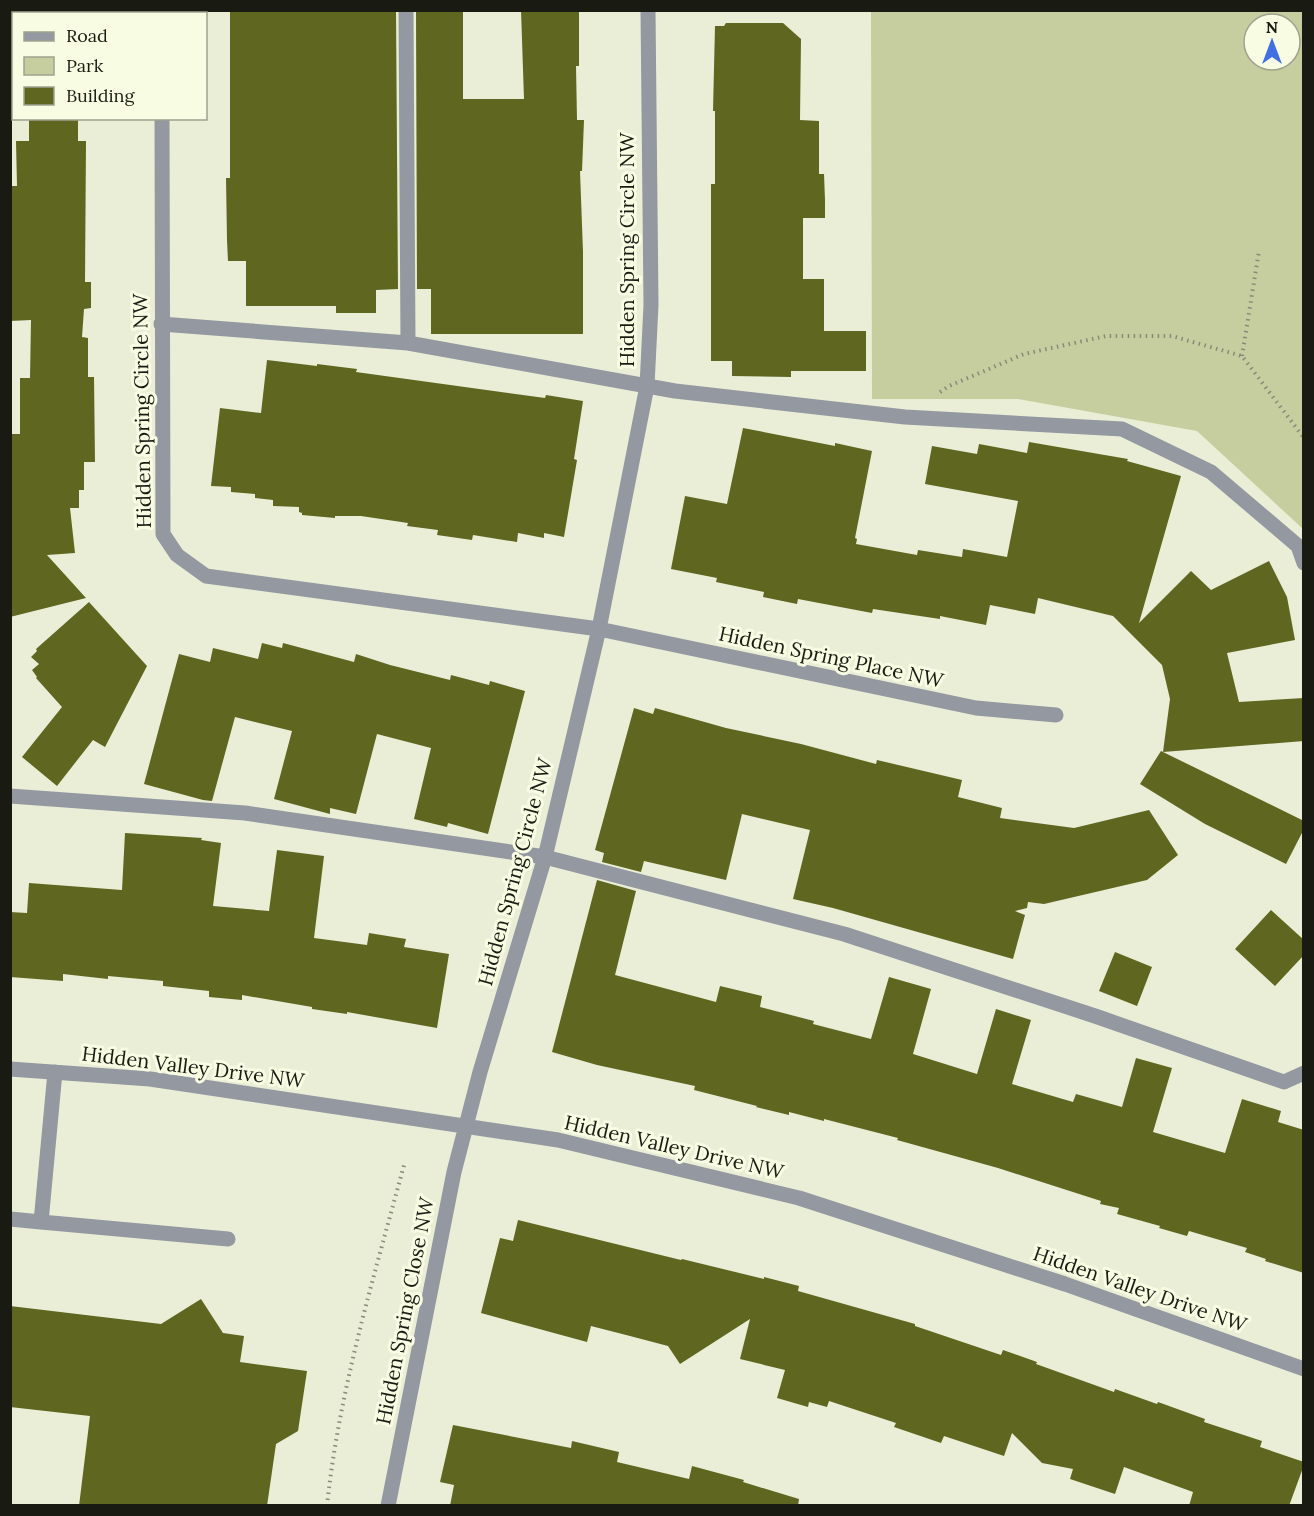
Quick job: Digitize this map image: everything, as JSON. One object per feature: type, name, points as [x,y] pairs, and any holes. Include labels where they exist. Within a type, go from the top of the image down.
[{"type":"street","points":[[406,10],[408,343]]},
{"type":"street","name":"Hidden Spring Circle NW","points":[[467,1125],[480,1072],[545,857],[599,629],[647,386],[651,306],[648,10]]},
{"type":"street","name":"Hidden Spring Circle NW","points":[[162,120],[163,534],[177,555],[206,576],[599,629]]},
{"type":"street","points":[[161,324],[408,343],[675,391],[905,417],[1122,429],[1211,472],[1298,546],[1304,563]]},
{"type":"street","name":"Hidden Spring Place NW","points":[[599,629],[976,708],[1056,715]]},
{"type":"street","points":[[10,796],[245,813],[545,857],[844,934],[1098,1017],[1284,1082],[1304,1073]]},
{"type":"street","name":"Hidden Valley Drive NW","points":[[10,1069],[150,1079],[558,1140],[799,1198],[1065,1284],[1304,1370]]},
{"type":"street","points":[[41,1222],[55,1072]]},
{"type":"street","name":"Hidden Spring Close NW","points":[[388,1506],[454,1172],[467,1125]]},
{"type":"street","points":[[10,1218],[228,1239]]},
{"type":"path","points":[[1242,356],[1259,251]]},
{"type":"path","points":[[905,417],[949,386],[1024,354],[1106,336],[1172,336],[1242,356],[1304,438]]},
{"type":"path","points":[[327,1506],[333,1452],[350,1375],[404,1166]]},
{"type":"green space","points":[[871,11],[1303,11],[1303,529],[1197,431],[1018,399],[872,399]]},
{"type":"building","points":[[230,10],[396,10],[398,289],[376,290],[376,313],[336,313],[336,306],[246,306],[246,261],[228,261],[226,178],[230,178]]},
{"type":"building","points":[[416,10],[463,10],[463,99],[524,99],[521,10],[579,10],[579,66],[576,66],[577,120],[584,120],[582,171],[580,171],[583,334],[431,334],[431,289],[417,289]]},
{"type":"building","points":[[726,23],[783,23],[801,39],[800,120],[819,121],[819,174],[824,174],[825,200],[825,218],[803,218],[803,279],[824,279],[824,331],[866,331],[866,371],[791,371],[791,377],[732,376],[732,361],[711,361],[711,184],[715,184],[715,111],[713,111],[715,26],[724,26]]},
{"type":"building","points":[[29,120],[78,120],[78,141],[86,141],[85,282],[91,282],[91,308],[84,309],[82,337],[88,338],[88,377],[94,377],[95,462],[84,462],[84,490],[79,490],[79,508],[70,508],[75,553],[47,555],[86,598],[10,617],[10,434],[20,434],[20,378],[30,378],[31,320],[10,321],[10,186],[17,186],[16,141],[29,141]]},
{"type":"building","points":[[267,360],[357,369],[356,372],[545,398],[546,395],[583,401],[574,459],[577,460],[564,537],[544,533],[544,538],[518,533],[517,542],[473,535],[472,540],[437,535],[438,530],[361,516],[335,516],[335,518],[302,515],[299,507],[273,506],[273,500],[255,498],[255,494],[231,492],[231,487],[211,486],[220,408],[261,413]]},
{"type":"building","points":[[743,428],[872,451],[855,538],[857,539],[856,544],[917,555],[918,550],[962,557],[963,549],[1007,557],[1018,501],[925,484],[932,446],[977,454],[979,444],[1027,453],[1029,442],[1128,459],[1127,461],[1181,476],[1139,623],[1191,571],[1211,590],[1269,561],[1287,597],[1295,640],[1227,653],[1239,702],[1304,698],[1304,741],[1163,752],[1170,699],[1162,665],[1113,616],[1038,598],[1035,614],[990,605],[986,625],[940,616],[940,619],[873,609],[872,613],[798,599],[797,604],[763,597],[764,592],[716,582],[717,578],[671,569],[685,496],[727,504]]},
{"type":"building","points":[[89,602],[147,666],[105,747],[93,740],[57,786],[22,757],[62,707],[36,678],[32,670],[39,664],[31,657],[37,651],[36,649]]},
{"type":"building","points":[[262,643],[282,648],[283,643],[354,662],[356,654],[450,680],[451,675],[489,685],[490,681],[525,691],[488,834],[448,823],[447,827],[414,819],[431,748],[377,734],[356,814],[330,808],[330,814],[274,799],[292,731],[235,717],[212,801],[144,784],[179,654],[210,662],[213,648],[258,659]]},
{"type":"building","points":[[634,708],[653,714],[655,708],[726,728],[801,744],[876,764],[877,760],[962,780],[958,797],[1002,808],[1000,818],[1074,828],[1149,810],[1178,855],[1147,880],[1044,904],[1028,902],[1027,908],[1015,911],[1025,915],[1013,959],[833,908],[793,899],[810,830],[742,814],[726,880],[644,861],[641,872],[602,862],[604,853],[595,850]]},
{"type":"building","points":[[1161,751],[1304,821],[1304,829],[1286,864],[1205,824],[1140,784]]},
{"type":"building","points":[[125,833],[202,838],[201,840],[221,843],[213,906],[269,911],[277,850],[324,856],[314,938],[367,945],[369,933],[406,939],[404,947],[449,954],[437,1028],[347,1012],[347,1014],[312,1009],[312,1007],[242,995],[242,1000],[209,997],[209,991],[163,986],[163,981],[108,976],[108,979],[63,974],[63,981],[10,977],[10,912],[27,913],[29,883],[122,890]]},
{"type":"building","points":[[597,880],[636,891],[615,975],[716,1002],[720,986],[762,996],[760,1007],[871,1039],[889,977],[931,989],[913,1054],[977,1074],[996,1009],[1031,1020],[1012,1084],[1073,1102],[1076,1094],[1122,1107],[1136,1058],[1172,1068],[1153,1132],[1225,1153],[1242,1099],[1281,1111],[1278,1122],[1304,1130],[1304,1273],[1265,1261],[1266,1259],[1245,1252],[1247,1248],[1189,1231],[1187,1236],[1159,1228],[1160,1226],[1117,1214],[1119,1208],[1100,1204],[1101,1201],[998,1168],[897,1140],[898,1138],[824,1119],[824,1121],[789,1112],[789,1115],[756,1107],[694,1090],[695,1086],[597,1065],[552,1052]]},
{"type":"building","points":[[1271,910],[1304,940],[1304,955],[1275,986],[1235,949]]},
{"type":"building","points":[[1115,952],[1152,967],[1137,1006],[1099,991]]},
{"type":"building","points":[[518,1220],[799,1286],[798,1291],[915,1324],[915,1326],[1001,1355],[1003,1350],[1114,1392],[1115,1389],[1157,1404],[1158,1402],[1205,1419],[1204,1422],[1262,1441],[1260,1447],[1304,1462],[1304,1465],[1289,1506],[1189,1506],[1193,1492],[1124,1467],[1115,1494],[1070,1479],[1073,1469],[1042,1463],[1012,1433],[1004,1456],[944,1436],[941,1443],[894,1427],[896,1423],[829,1401],[827,1407],[809,1402],[808,1407],[777,1398],[785,1370],[740,1359],[750,1319],[680,1364],[668,1346],[591,1326],[587,1342],[481,1313],[500,1238],[513,1241]]},
{"type":"building","points":[[201,1299],[223,1333],[244,1336],[240,1362],[307,1371],[298,1431],[276,1444],[267,1506],[79,1506],[90,1416],[10,1407],[10,1306],[161,1324]]},
{"type":"building","points":[[453,1425],[571,1448],[572,1441],[619,1452],[617,1462],[689,1479],[692,1466],[744,1480],[743,1482],[799,1499],[798,1506],[450,1506],[454,1485],[440,1482]]}]
